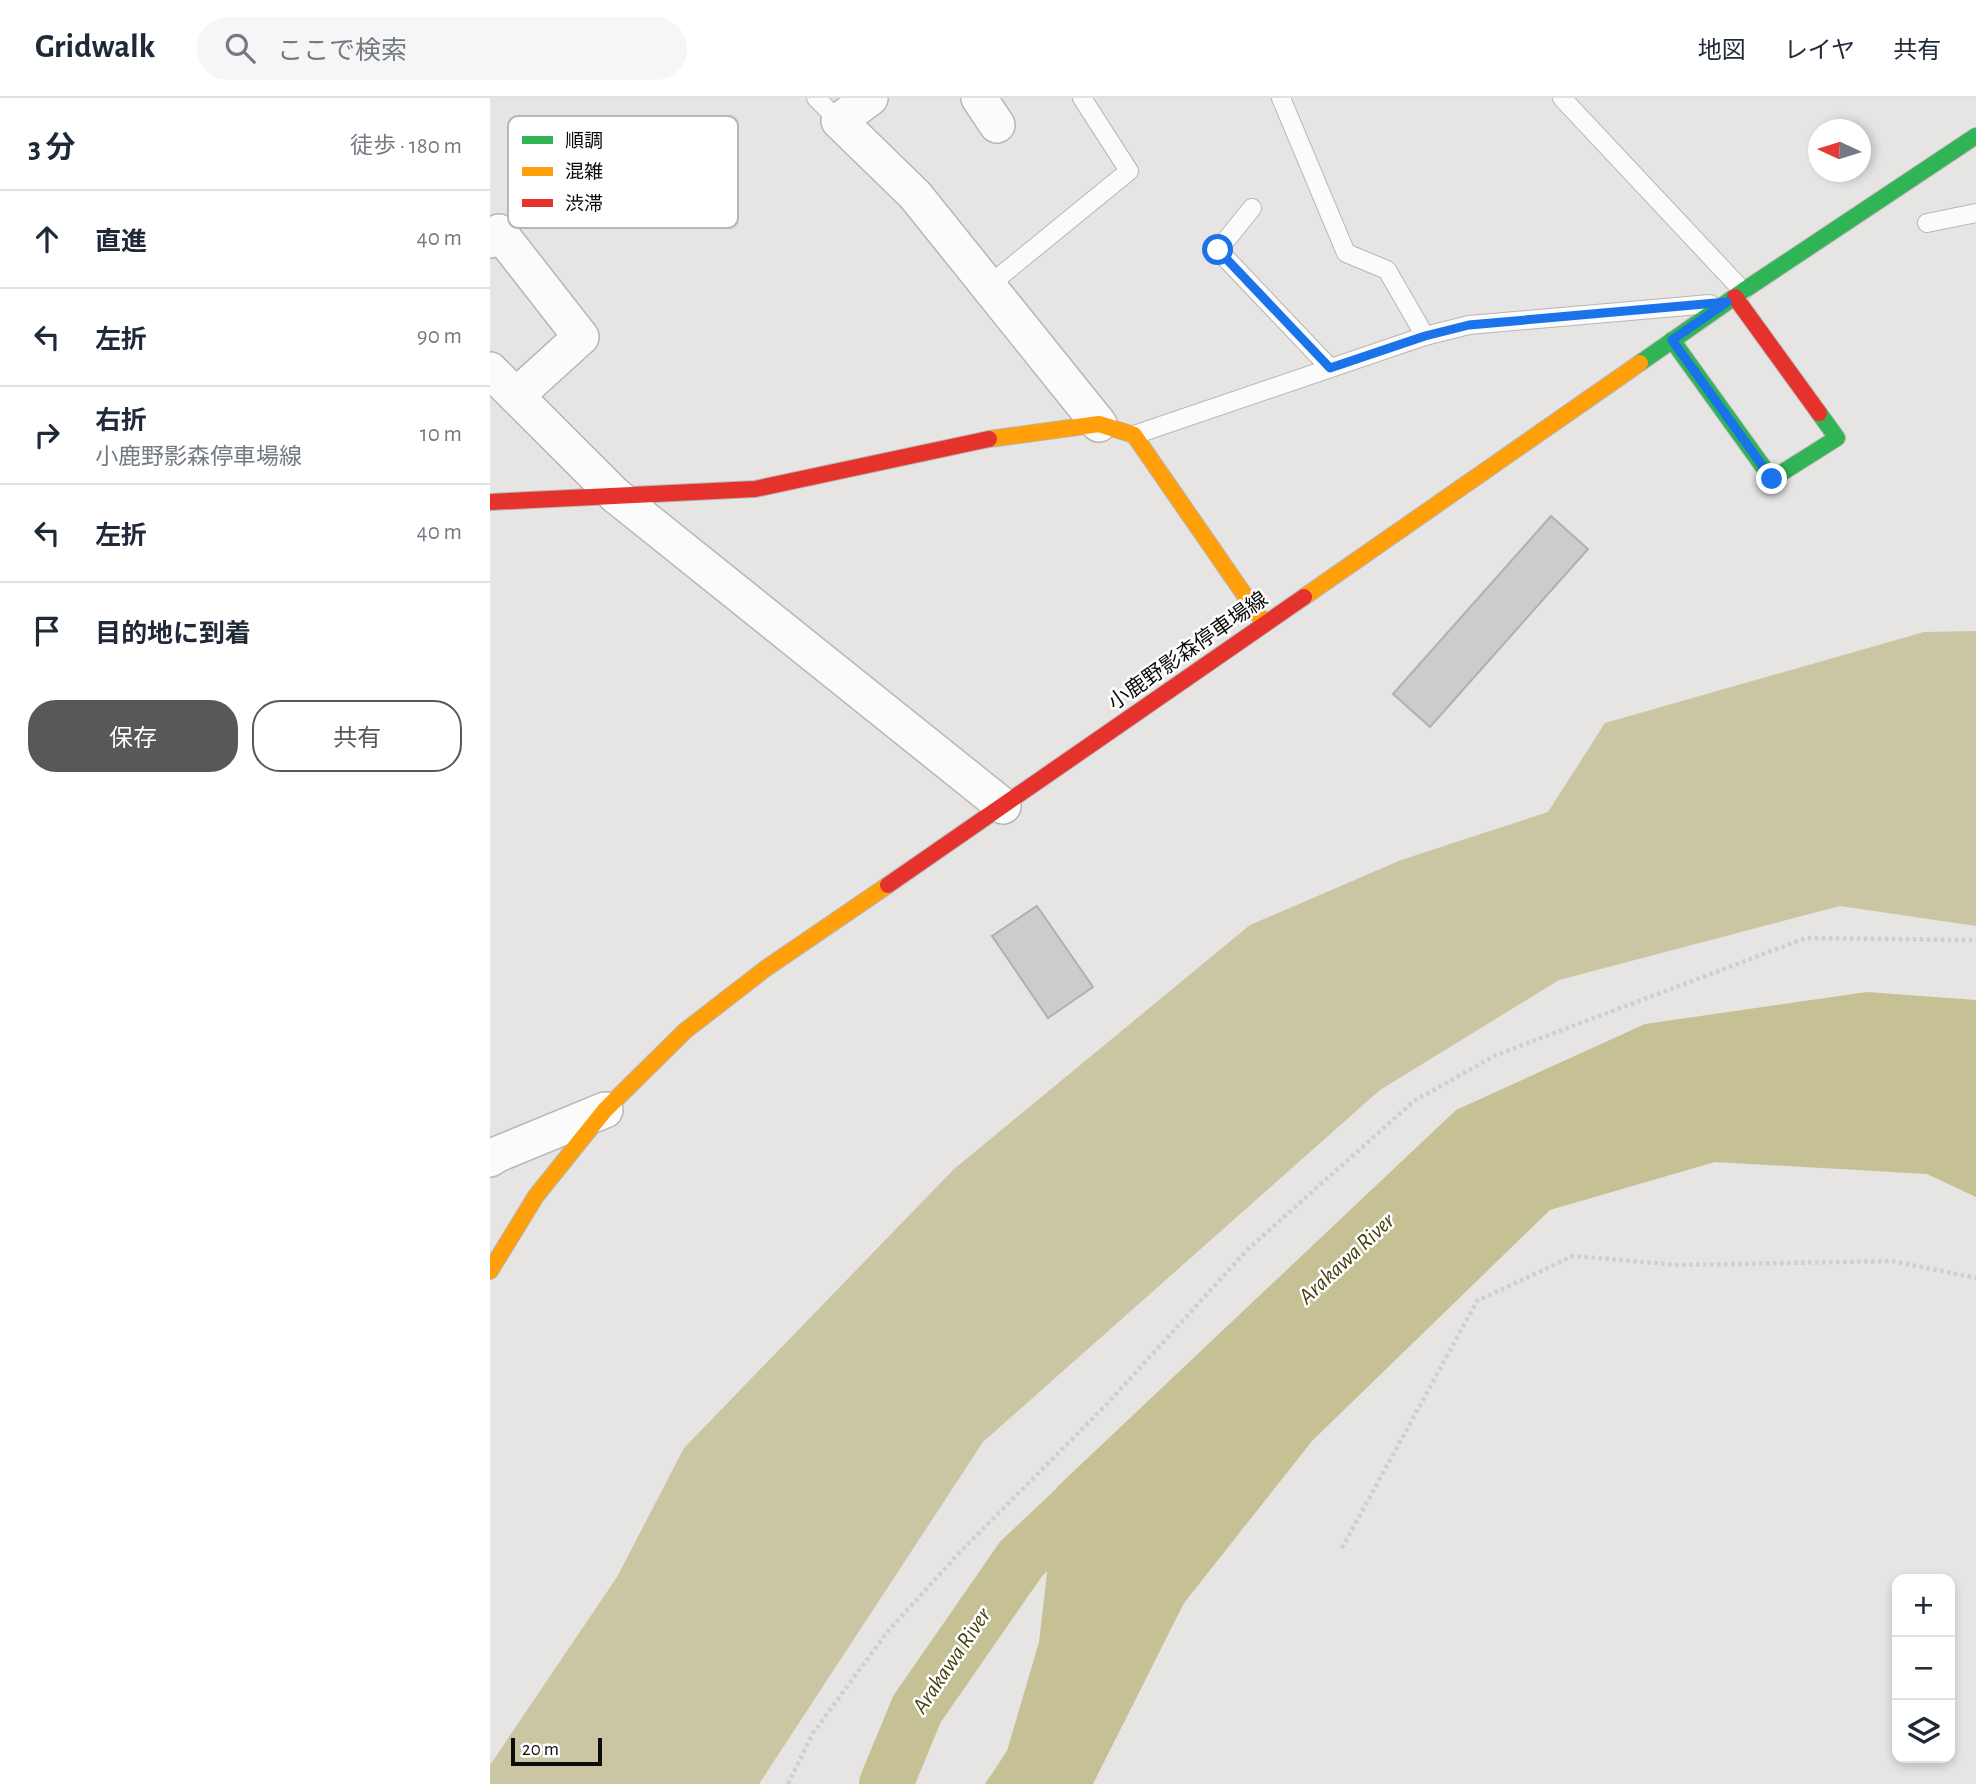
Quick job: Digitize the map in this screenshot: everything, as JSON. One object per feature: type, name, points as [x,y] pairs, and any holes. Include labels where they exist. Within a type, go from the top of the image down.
[{"type":"main road","name":"小鹿野影森停車場線","points":[[490,1271],[536,1196],[605,1110],[685,1031],[765,969],[1672,340],[1976,135]]},
{"type":"main road","points":[[1672,340],[1772,479],[1837,438],[1735,297]]},
{"type":"main road","points":[[490,502],[755,489],[978,441],[1099,424],[1134,435],[1264,623]]},
{"type":"street","points":[[827,109],[870,98]]},
{"type":"street","points":[[827,109],[915,195],[1099,424]]},
{"type":"street","points":[[490,240],[499,232],[580,337],[516,396]]},
{"type":"street","points":[[490,370],[615,495],[1003,806]]},
{"type":"street","points":[[490,1159],[498,1153],[605,1110]]},
{"type":"lane","points":[[988,286],[1129,170],[1082,98]]},
{"type":"lane","points":[[1281,98],[1346,253],[1387,270],[1425,336]]},
{"type":"lane","points":[[1562,98],[1735,297]]},
{"type":"lane","points":[[1252,208],[1218,250],[1330,368]]},
{"type":"lane","points":[[1927,223],[1976,213]]},
{"type":"lane","points":[[1134,435],[1425,336],[1469,325],[1735,297]]},
{"type":"path","points":[[788,1784],[813,1733],[888,1631],[961,1551],[1107,1404],[1248,1249],[1414,1101],[1496,1055],[1806,938],[1976,940]]},
{"type":"path","points":[[1342,1548],[1477,1301],[1573,1256],[1678,1265],[1892,1261],[1976,1278]]},
{"type":"shaded area","points":[[1976,631],[1976,926],[1840,906],[1559,980],[1380,1090],[983,1442],[759,1784],[490,1784],[490,1765],[617,1577],[684,1448],[954,1169],[1250,925],[1401,860],[1548,812],[1605,723],[1924,632]]},
{"type":"water","points":[[1867,992],[1976,1000],[1976,1197],[1927,1174],[1715,1162],[1550,1210],[1312,1441],[1184,1603],[1093,1784],[985,1784],[1007,1751],[1039,1642],[1057,1487],[1456,1110],[1645,1024]]},
{"type":"building","points":[[1551,516],[1588,549],[1430,727],[1393,694]]},
{"type":"building","points":[[1037,906],[1093,987],[1048,1018],[992,936]]},
{"type":"waterway","name":"Arakawa River","points":[[886,1784],[917,1709],[1021,1559],[1106,1479]]},
{"type":"traffic: fast","points":[[1640,363],[1976,136]]},
{"type":"traffic: fast","points":[[1672,340],[1772,479],[1837,438],[1819,413]]},
{"type":"traffic: slow","points":[[1304,597],[1640,363]]},
{"type":"traffic: slow","points":[[989,439],[1099,424],[1134,435],[1264,623]]},
{"type":"traffic: slow","points":[[490,1271],[536,1196],[605,1110],[685,1031],[765,969],[888,885]]},
{"type":"traffic: jam","points":[[1735,297],[1819,413]]},
{"type":"traffic: jam","points":[[490,502],[755,489],[989,439]]},
{"type":"traffic: jam","points":[[888,885],[1304,597]]},
{"type":"route","points":[[1218,250],[1330,368],[1425,336],[1469,325],[1727,302],[1672,340],[1772,479]]}]
